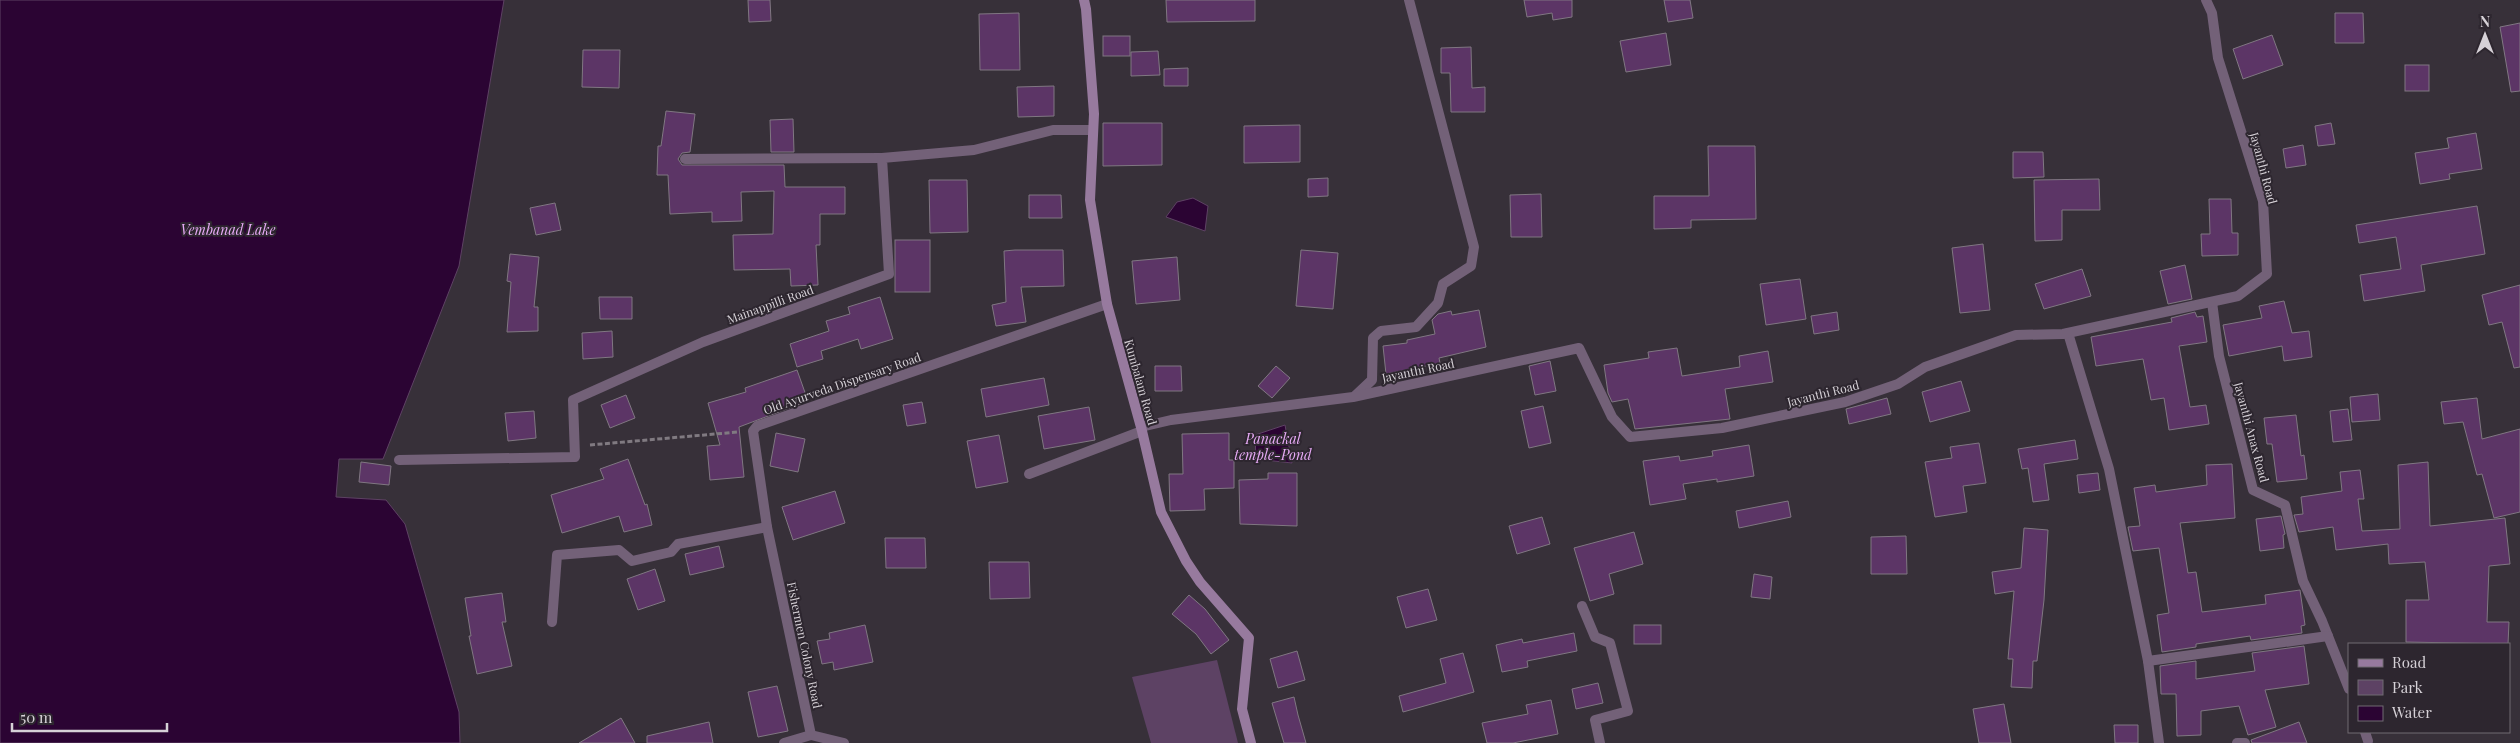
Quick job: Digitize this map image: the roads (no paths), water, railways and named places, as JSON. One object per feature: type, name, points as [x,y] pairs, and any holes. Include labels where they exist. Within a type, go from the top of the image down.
[{"type":"main road","name":"Kumbalam Road","points":[[1084,0],[1094,114],[1090,200],[1107,304],[1161,512],[1200,582],[1248,638],[1242,709],[1251,743]]},
{"type":"street","points":[[1353,397],[1372,380],[1373,338],[1381,331],[1416,327],[1438,303],[1443,284],[1471,266],[1474,246],[1409,0]]},
{"type":"street","name":"Jayanthi Road","points":[[1029,474],[1141,429],[1171,420],[1353,397],[1580,348],[1612,417],[1630,437],[1722,428],[1845,402],[1898,384],[1925,367],[2016,335],[2068,333],[2238,296],[2267,274],[2263,202],[2218,58],[2212,13],[2206,0]]},
{"type":"street","points":[[685,159],[882,158],[974,150],[1053,130],[1092,130]]},
{"type":"street","name":"Mainappilli Road","points":[[399,460],[574,457],[573,400],[703,342],[888,274],[882,158]]},
{"type":"street","name":"Jayanthi Anax Road","points":[[2212,302],[2219,356],[2253,490],[2285,505],[2303,581],[2348,686]]},
{"type":"street","name":"Old Ayurveda Dispensary Road","points":[[767,527],[753,431],[757,426],[1107,304]]},
{"type":"street","points":[[2068,333],[2109,469],[2148,661],[2159,743]]},
{"type":"street","points":[[552,622],[556,555],[619,550],[632,561],[671,552],[678,544],[767,527]]},
{"type":"street","name":"Fishermen Colony Road","points":[[767,527],[811,735]]},
{"type":"street","points":[[1582,606],[1595,637],[1610,644],[1628,711],[1595,720],[1600,743]]},
{"type":"street","points":[[2148,661],[2328,636]]},
{"type":"street","points":[[784,743],[811,735],[844,743]]},
{"type":"street","points":[[2238,743],[2245,743]]},
{"type":"water","name":"Vembanad Lake","points":[[0,0],[504,0],[459,266],[383,459],[339,459],[336,497],[386,500],[405,524],[459,712],[460,743],[0,743]]},
{"type":"water","points":[[1193,198],[1208,206],[1205,231],[1166,217],[1177,202]]},
{"type":"water","name":"Panackal temple-Pond","points":[[1285,425],[1292,463],[1256,459],[1255,435]]}]
